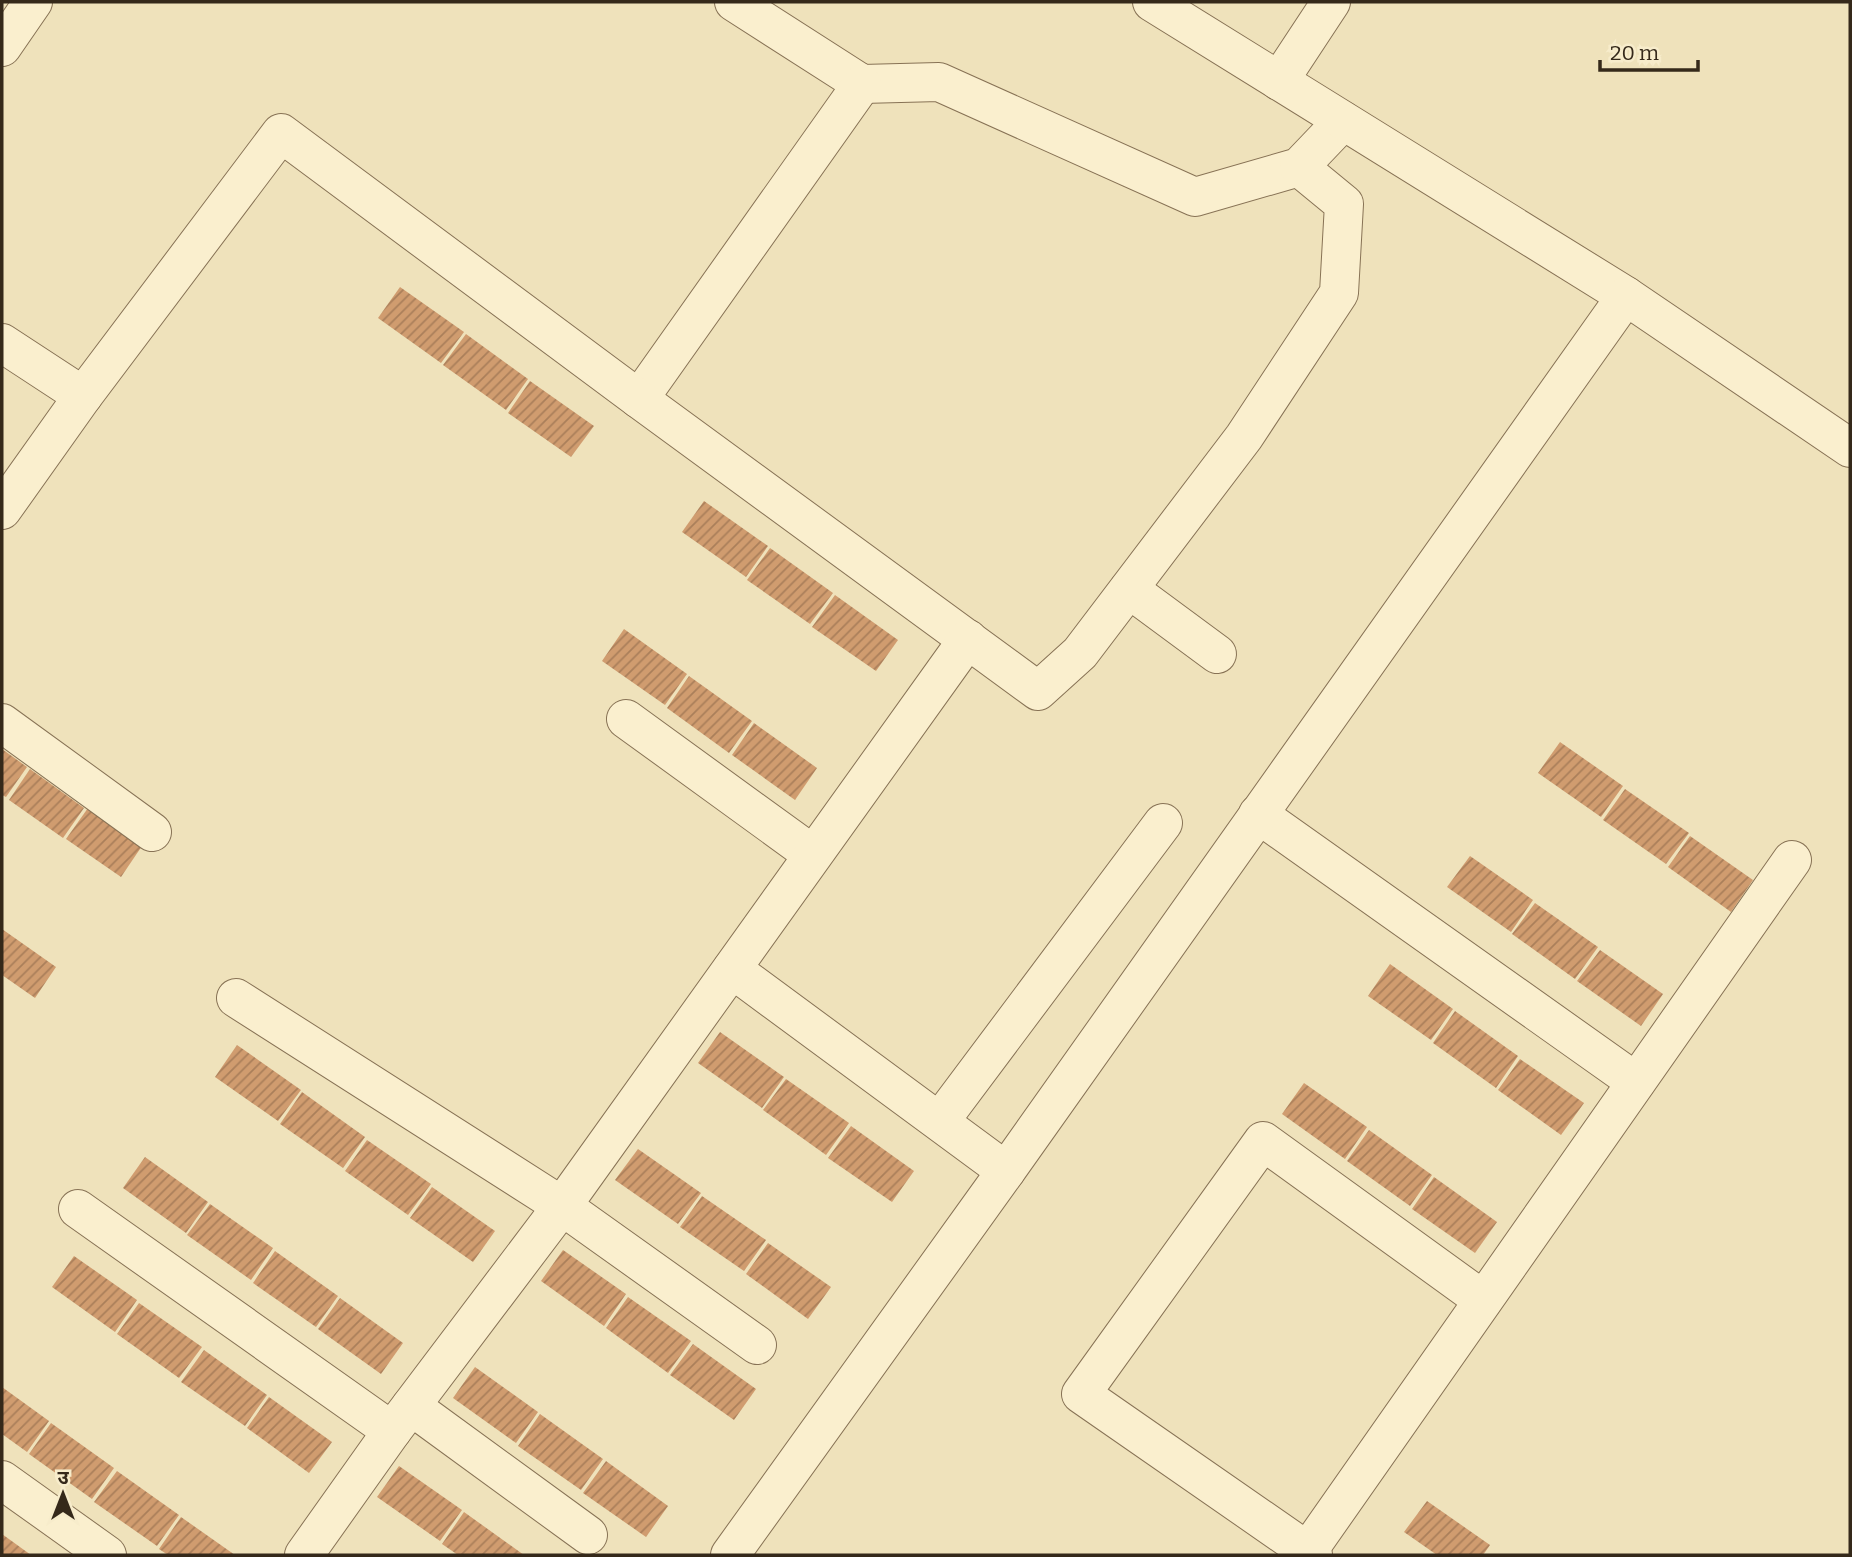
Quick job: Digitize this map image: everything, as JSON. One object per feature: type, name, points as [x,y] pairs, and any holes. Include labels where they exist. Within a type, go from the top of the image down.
[{"type":"street","points":[[2,47],[33,2]]},
{"type":"street","points":[[734,2],[862,84],[939,82],[1195,197],[1299,167],[1343,121]]},
{"type":"street","points":[[1152,2],[1626,296],[1850,448]]},
{"type":"street","points":[[1279,81],[1331,2]]},
{"type":"street","points":[[639,399],[862,84]]},
{"type":"street","points":[[2,510],[82,396],[281,133],[1038,691],[1080,653],[1129,589],[1255,421],[1339,293],[1344,204],[1299,167]]},
{"type":"street","points":[[730,1555],[1006,1171],[1626,296]]},
{"type":"street","points":[[2,343],[82,396]]},
{"type":"street","points":[[1129,589],[1217,654]]},
{"type":"street","points":[[304,1555],[402,1418],[562,1206],[968,639]]},
{"type":"street","points":[[626,719],[812,854]]},
{"type":"street","points":[[2,723],[152,832]]},
{"type":"street","points":[[1258,814],[1636,1082]]},
{"type":"street","points":[[940,1121],[1163,823]]},
{"type":"street","points":[[1483,1300],[1263,1141],[1081,1394],[1308,1554],[1792,860]]},
{"type":"street","points":[[732,969],[1006,1171]]},
{"type":"street","points":[[236,998],[562,1206],[757,1345]]},
{"type":"street","points":[[78,1209],[588,1535]]},
{"type":"street","points":[[2,1480],[107,1555]]},
{"type":"building","points":[[400,287],[464,332],[441,363],[378,318]]},
{"type":"building","points":[[466,334],[528,379],[506,410],[443,365]]},
{"type":"building","points":[[530,381],[594,426],[571,457],[508,413]]},
{"type":"building","points":[[704,501],[768,546],[746,577],[682,532]]},
{"type":"building","points":[[770,548],[833,593],[810,624],[747,580]]},
{"type":"building","points":[[835,595],[898,640],[876,671],[812,627]]},
{"type":"building","points":[[624,629],[687,674],[665,705],[602,661]]},
{"type":"building","points":[[689,676],[752,721],[729,753],[667,708]]},
{"type":"building","points":[[754,723],[817,768],[795,800],[732,755]]},
{"type":"building","points":[[1560,742],[1623,786],[1601,817],[1538,773]]},
{"type":"building","points":[[2,749],[27,767],[6,797],[2,795]]},
{"type":"building","points":[[30,769],[84,808],[63,838],[9,800]]},
{"type":"building","points":[[1625,789],[1689,833],[1666,864],[1603,820]]},
{"type":"building","points":[[88,808],[142,846],[121,877],[66,839]]},
{"type":"building","points":[[1690,836],[1753,880],[1731,912],[1668,867]]},
{"type":"building","points":[[1470,856],[1533,900],[1511,932],[1447,887]]},
{"type":"building","points":[[1535,903],[1598,947],[1575,979],[1512,934]]},
{"type":"building","points":[[2,929],[56,967],[35,998],[2,975]]},
{"type":"building","points":[[1600,950],[1663,994],[1641,1026],[1577,981]]},
{"type":"building","points":[[1390,964],[1453,1009],[1431,1040],[1368,996]]},
{"type":"building","points":[[1455,1011],[1518,1056],[1496,1088],[1433,1043]]},
{"type":"building","points":[[720,1032],[784,1077],[762,1108],[698,1063]]},
{"type":"building","points":[[237,1045],[301,1090],[278,1121],[215,1077]]},
{"type":"building","points":[[1520,1059],[1584,1103],[1561,1135],[1498,1090]]},
{"type":"building","points":[[786,1079],[849,1123],[826,1155],[763,1110]]},
{"type":"building","points":[[1304,1083],[1367,1127],[1345,1159],[1282,1114]]},
{"type":"building","points":[[302,1092],[365,1137],[343,1168],[280,1124]]},
{"type":"building","points":[[851,1126],[914,1171],[892,1202],[828,1158]]},
{"type":"building","points":[[1369,1130],[1432,1175],[1410,1206],[1347,1161]]},
{"type":"building","points":[[367,1140],[431,1184],[408,1215],[345,1171]]},
{"type":"building","points":[[638,1149],[701,1193],[678,1224],[615,1180]]},
{"type":"building","points":[[145,1157],[208,1202],[186,1233],[123,1188]]},
{"type":"building","points":[[1434,1177],[1497,1222],[1475,1253],[1412,1209]]},
{"type":"building","points":[[432,1187],[495,1231],[473,1262],[410,1218]]},
{"type":"building","points":[[702,1196],[766,1240],[744,1271],[680,1227]]},
{"type":"building","points":[[210,1204],[273,1248],[251,1280],[187,1235]]},
{"type":"building","points":[[768,1243],[831,1287],[808,1319],[746,1274]]},
{"type":"building","points":[[563,1250],[626,1294],[604,1326],[541,1281]]},
{"type":"building","points":[[275,1251],[338,1296],[316,1327],[253,1283]]},
{"type":"building","points":[[74,1256],[137,1300],[115,1332],[52,1287]]},
{"type":"building","points":[[628,1297],[691,1341],[668,1373],[606,1328]]},
{"type":"building","points":[[340,1298],[403,1343],[381,1374],[318,1329]]},
{"type":"building","points":[[139,1303],[202,1347],[179,1378],[117,1334]]},
{"type":"building","points":[[693,1344],[756,1389],[734,1420],[670,1375]]},
{"type":"building","points":[[204,1350],[267,1395],[245,1426],[181,1382]]},
{"type":"building","points":[[475,1367],[538,1412],[516,1443],[453,1398]]},
{"type":"building","points":[[2,1387],[49,1421],[27,1452],[2,1434]]},
{"type":"building","points":[[269,1397],[332,1442],[309,1473],[247,1428]]},
{"type":"building","points":[[540,1414],[603,1459],[581,1490],[518,1446]]},
{"type":"building","points":[[51,1423],[114,1468],[92,1499],[29,1454]]},
{"type":"building","points":[[606,1461],[668,1506],[646,1537],[583,1493]]},
{"type":"building","points":[[399,1466],[462,1510],[440,1541],[377,1497]]},
{"type":"building","points":[[117,1471],[179,1515],[157,1546],[94,1502]]},
{"type":"building","points":[[1427,1501],[1490,1545],[1483,1555],[1437,1555],[1404,1532]]},
{"type":"building","points":[[464,1512],[524,1555],[458,1555],[442,1544]]},
{"type":"building","points":[[181,1517],[235,1555],[168,1555],[159,1549]]},
{"type":"building","points":[[2,1534],[31,1555],[2,1555]]}]
